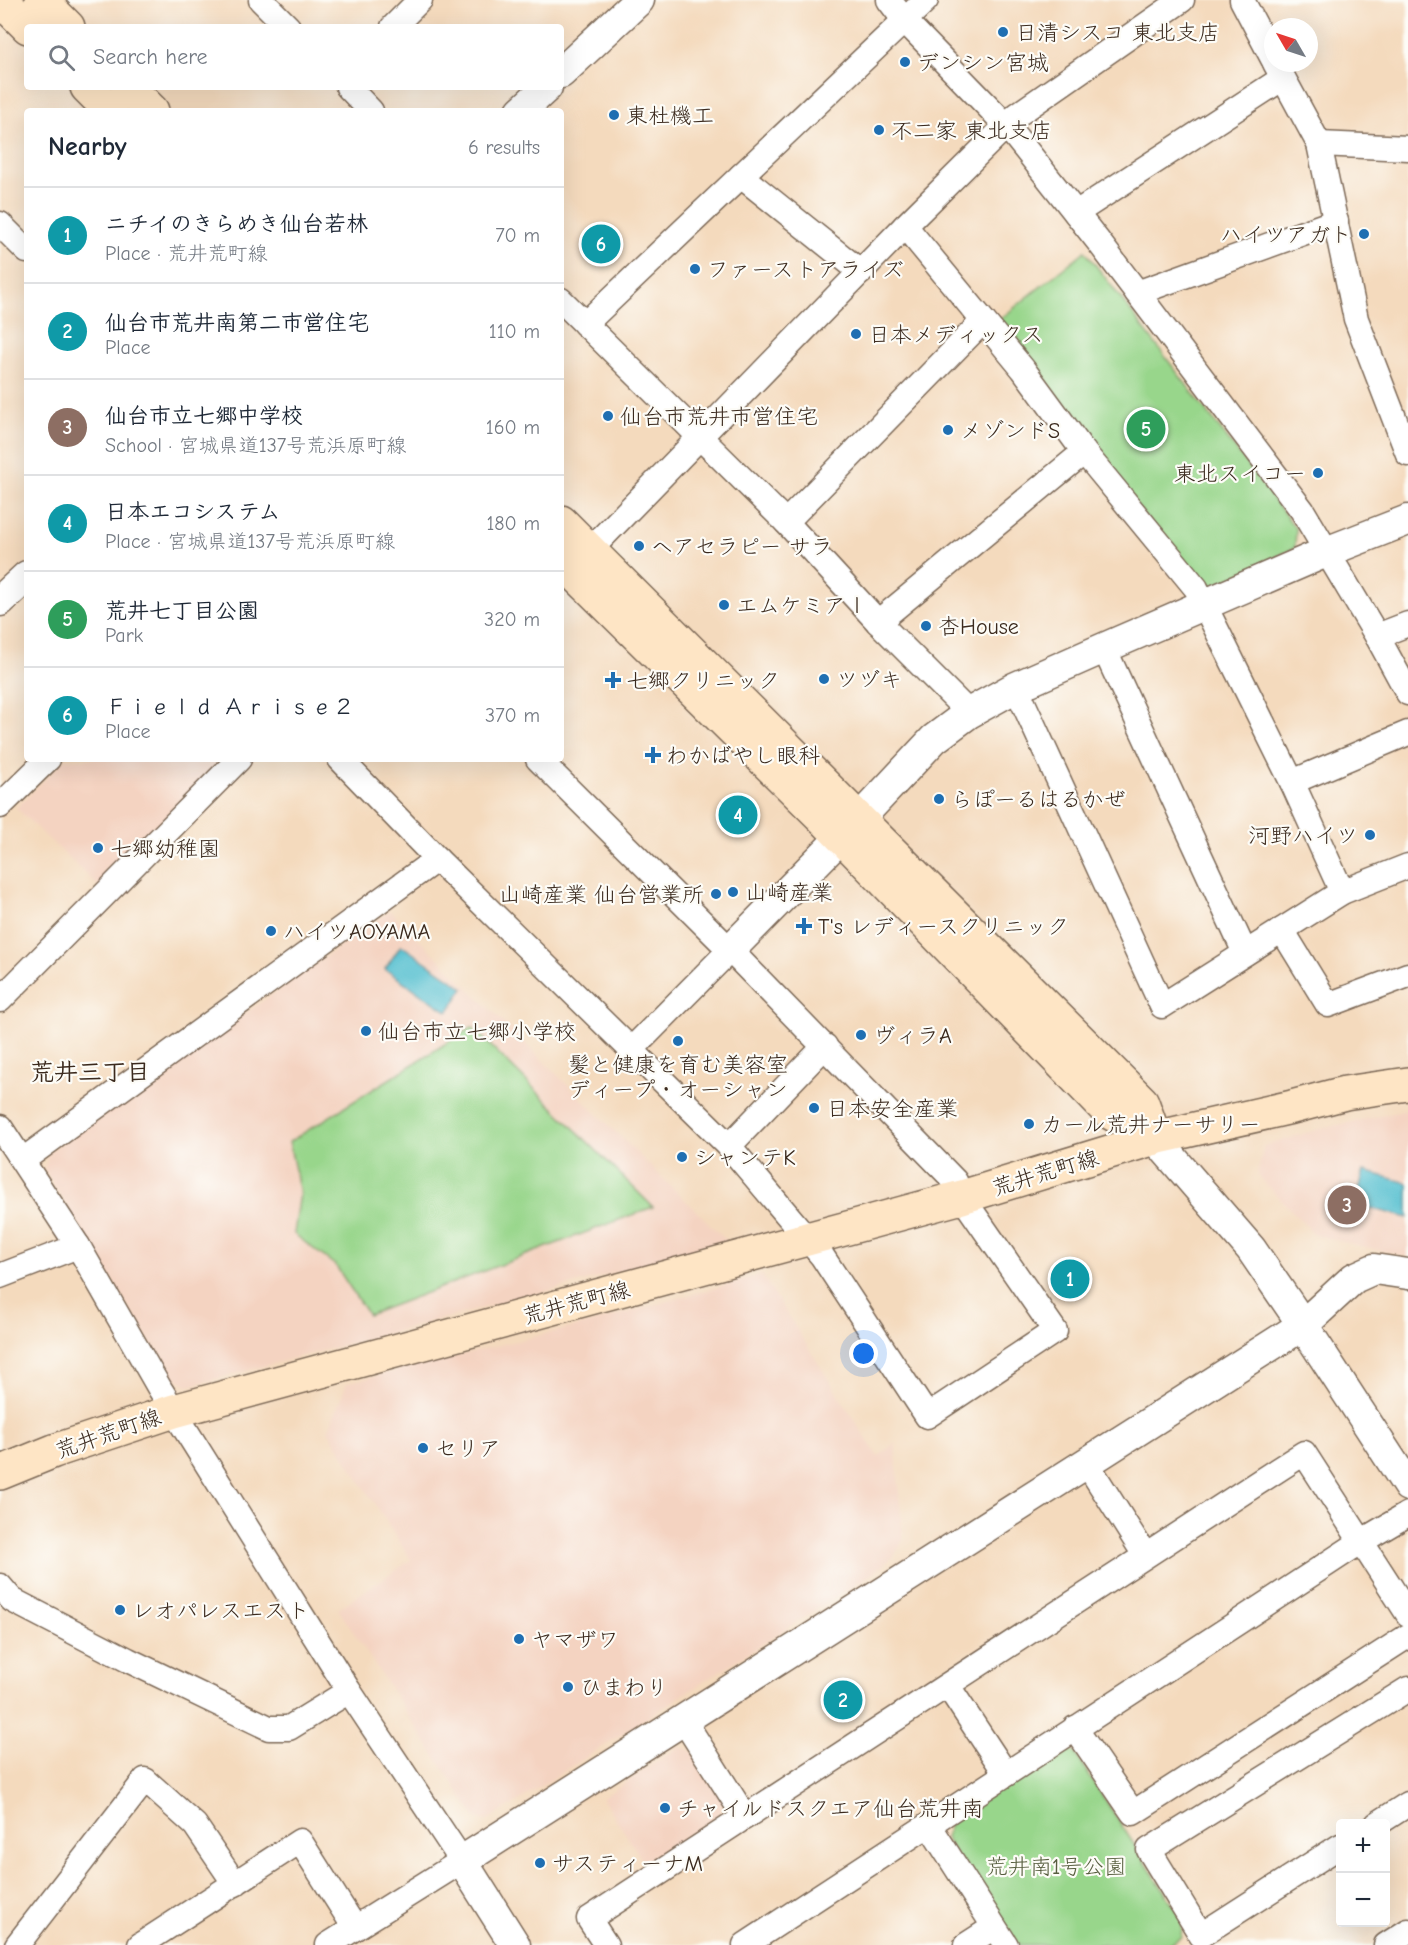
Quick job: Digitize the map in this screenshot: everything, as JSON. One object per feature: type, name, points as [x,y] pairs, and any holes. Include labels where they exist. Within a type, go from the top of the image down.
[{"type":"main road","points":[[1,0],[25,24]]},
{"type":"main road","points":[[41,0],[65,24]]},
{"type":"main road","points":[[90,90],[108,108]]},
{"type":"main road","points":[[131,90],[149,108]]},
{"type":"main road","points":[[564,536],[570,565],[850,828],[1109,1112],[1155,1138]]},
{"type":"main road","name":"荒井荒町線","points":[[0,1473],[54,1451],[174,1411],[962,1197],[1155,1138],[1345,1093],[1408,1084]]},
{"type":"street","points":[[261,0],[285,24]]},
{"type":"street","points":[[396,24],[420,0]]},
{"type":"street","points":[[564,71],[639,0]]},
{"type":"street","points":[[889,0],[905,21],[1007,126],[1302,510],[1408,693]]},
{"type":"street","points":[[585,324],[926,0]]},
{"type":"street","points":[[570,565],[699,438],[905,226],[1017,115],[1182,0]]},
{"type":"street","points":[[1242,0],[1264,41]]},
{"type":"street","points":[[1076,213],[1269,72]]},
{"type":"street","points":[[1280,72],[1319,144],[1356,319],[1408,454]]},
{"type":"street","points":[[351,90],[368,108]]},
{"type":"street","points":[[524,108],[544,90]]},
{"type":"street","points":[[1319,144],[1408,148]]},
{"type":"street","points":[[741,176],[861,272]]},
{"type":"street","points":[[1137,293],[1336,221]]},
{"type":"street","points":[[0,224],[24,248]]},
{"type":"street","points":[[905,226],[1023,369],[1084,452],[1196,588],[1292,782],[1341,892]]},
{"type":"street","points":[[564,303],[786,522],[878,622],[969,713]]},
{"type":"street","points":[[786,522],[983,321]]},
{"type":"street","points":[[878,622],[1084,452]]},
{"type":"street","points":[[631,1050],[850,828],[934,738],[969,713],[1016,687],[1204,604],[1408,520]]},
{"type":"street","points":[[0,601],[24,579]]},
{"type":"street","points":[[1377,636],[1408,624]]},
{"type":"street","points":[[1104,648],[1245,953]]},
{"type":"street","points":[[1016,687],[1162,1006],[1341,892],[1408,866]]},
{"type":"street","points":[[1292,782],[1408,733]]},
{"type":"street","points":[[0,806],[45,762]]},
{"type":"street","points":[[0,1000],[236,762]]},
{"type":"street","points":[[343,762],[437,859],[729,1146],[822,1256],[927,1416],[1055,1331],[962,1197],[955,1181],[825,1046],[541,762]]},
{"type":"street","points":[[23,1160],[437,859]]},
{"type":"street","points":[[1282,930],[1328,1005],[1408,975]]},
{"type":"street","points":[[729,1146],[825,1046]]},
{"type":"street","points":[[0,1127],[78,1246],[174,1411],[349,1691],[515,1945]]},
{"type":"street","points":[[1155,1138],[1251,1249],[1408,1486]]},
{"type":"street","points":[[0,1276],[78,1246]]},
{"type":"street","points":[[328,1945],[1303,1325],[1354,1278],[1374,1269],[1408,1274]]},
{"type":"street","points":[[606,1945],[589,1919],[1304,1453],[1408,1614]]},
{"type":"street","points":[[1086,1462],[1145,1555]]},
{"type":"street","points":[[745,1945],[1362,1541],[1408,1514]]},
{"type":"street","points":[[4,1600],[269,1728],[289,1728],[349,1691]]},
{"type":"street","points":[[1075,1728],[1133,1813],[1408,1636]]},
{"type":"street","points":[[948,1686],[1006,1774]]},
{"type":"street","points":[[1336,1849],[1193,1940],[1149,1850],[1408,1689]]},
{"type":"street","points":[[683,1719],[745,1817]]},
{"type":"street","points":[[17,1945],[145,1780],[195,1825],[235,1884]]},
{"type":"street","points":[[1385,1819],[1408,1804]]},
{"type":"street","points":[[929,1825],[1000,1936],[966,1945]]},
{"type":"street","points":[[140,1945],[300,1841],[355,1928]]},
{"type":"street","points":[[1386,1945],[1408,1930]]},
{"type":"shaded area","name":"七郷幼稚園","points":[[62,762],[218,762],[101,888],[16,808]]},
{"type":"shaded area","name":"仙台市立七郷小学校","points":[[390,911],[729,1243],[189,1386],[170,1375],[44,1169],[49,1152]]},
{"type":"shaded area","points":[[1408,1110],[1408,1257],[1315,1235],[1257,1175],[1264,1146],[1320,1129]]},
{"type":"shaded area","points":[[762,1275],[878,1457],[895,1443],[903,1541],[893,1557],[873,1573],[487,1821],[476,1818],[338,1609],[411,1560],[328,1431],[347,1383],[586,1324]]},
{"type":"shaded area","name":"チャイルドスクエア仙台荒井南","points":[[679,1747],[692,1751],[723,1799],[720,1817],[646,1865],[602,1798]]},
{"type":"green space","points":[[1085,251],[1296,529],[1295,548],[1211,587],[1200,583],[989,328]]},
{"type":"green space","points":[[472,1027],[653,1207],[368,1315],[336,1266],[294,1234],[300,1193],[289,1142]]},
{"type":"green space","name":"荒井南1号公園","points":[[1061,1748],[1074,1752],[1183,1920],[1181,1937],[1169,1945],[1015,1945],[945,1838],[951,1820]]},
{"type":"water","points":[[401,945],[464,988],[448,1012],[385,969]]},
{"type":"water","points":[[1364,1171],[1408,1183],[1408,1218],[1355,1204]]},
{"type":"place","name":"日清シスコ 東北支店","points":[[1003,32]]},
{"type":"place","name":"デンシン宮城","points":[[905,62]]},
{"type":"place","name":"東杜機工","points":[[614,115]]},
{"type":"place","name":"不二家 東北支店","points":[[879,130]]},
{"type":"place","name":"ハイツアガト","points":[[1364,234]]},
{"type":"place","name":"Ｆｉｅｌｄ Ａｒｉｓｅ２","points":[[601,244]]},
{"type":"place","name":"ファーストアライズ","points":[[695,269]]},
{"type":"place","name":"日本メディックス","points":[[856,334]]},
{"type":"place","name":"仙台市荒井市営住宅","points":[[608,416]]},
{"type":"place","name":"荒井七丁目公園","points":[[1146,429]]},
{"type":"place","name":"メゾンドS","points":[[948,430]]},
{"type":"place","name":"東北スイコー","points":[[1318,473]]},
{"type":"place","name":"ヘアセラピー サラ","points":[[639,546]]},
{"type":"place","name":"エムケミアⅠ","points":[[724,605]]},
{"type":"place","name":"杏House","points":[[926,626]]},
{"type":"place","name":"ツヅキ","points":[[824,679]]},
{"type":"place","name":"七郷クリニック","points":[[613,680]]},
{"type":"place","name":"わかばやし眼科","points":[[653,755]]},
{"type":"place","name":"らぽーるはるかぜ","points":[[939,799]]},
{"type":"place","name":"日本エコシステム","points":[[738,815]]},
{"type":"place","name":"河野ハイツ","points":[[1370,835]]},
{"type":"place","name":"七郷幼稚園","points":[[98,848]]},
{"type":"place","name":"山崎産業","points":[[733,892]]},
{"type":"place","name":"山崎産業 仙台営業所","points":[[716,894]]},
{"type":"place","name":"T's レディースクリニック","points":[[804,926]]},
{"type":"place","name":"ハイツAOYAMA","points":[[271,931]]},
{"type":"place","name":"仙台市立七郷小学校","points":[[366,1031]]},
{"type":"place","name":"ヴィラA","points":[[861,1035]]},
{"type":"place","name":"髪と健康を育む美容室 ディープ・オーシャン","points":[[678,1041]]},
{"type":"place","name":"日本安全産業","points":[[814,1108]]},
{"type":"place","name":"カール荒井ナーサリー","points":[[1029,1124]]},
{"type":"place","name":"シャンテK","points":[[682,1157]]},
{"type":"place","name":"仙台市立七郷中学校","points":[[1347,1205]]},
{"type":"place","name":"ニチイのきらめき仙台若林","points":[[1070,1279]]},
{"type":"place","name":"セリア","points":[[423,1448]]},
{"type":"place","name":"レオパレスエスト","points":[[120,1610]]},
{"type":"place","name":"ヤマザワ","points":[[519,1639]]},
{"type":"place","name":"ひまわり","points":[[568,1687]]},
{"type":"place","name":"仙台市荒井南第二市営住宅","points":[[843,1700]]},
{"type":"place","name":"チャイルドスクエア仙台荒井南","points":[[665,1808]]},
{"type":"place","name":"サスティーナM","points":[[540,1863]]},
{"type":"district","name":"荒井三丁目","points":[[90,1072]]}]
